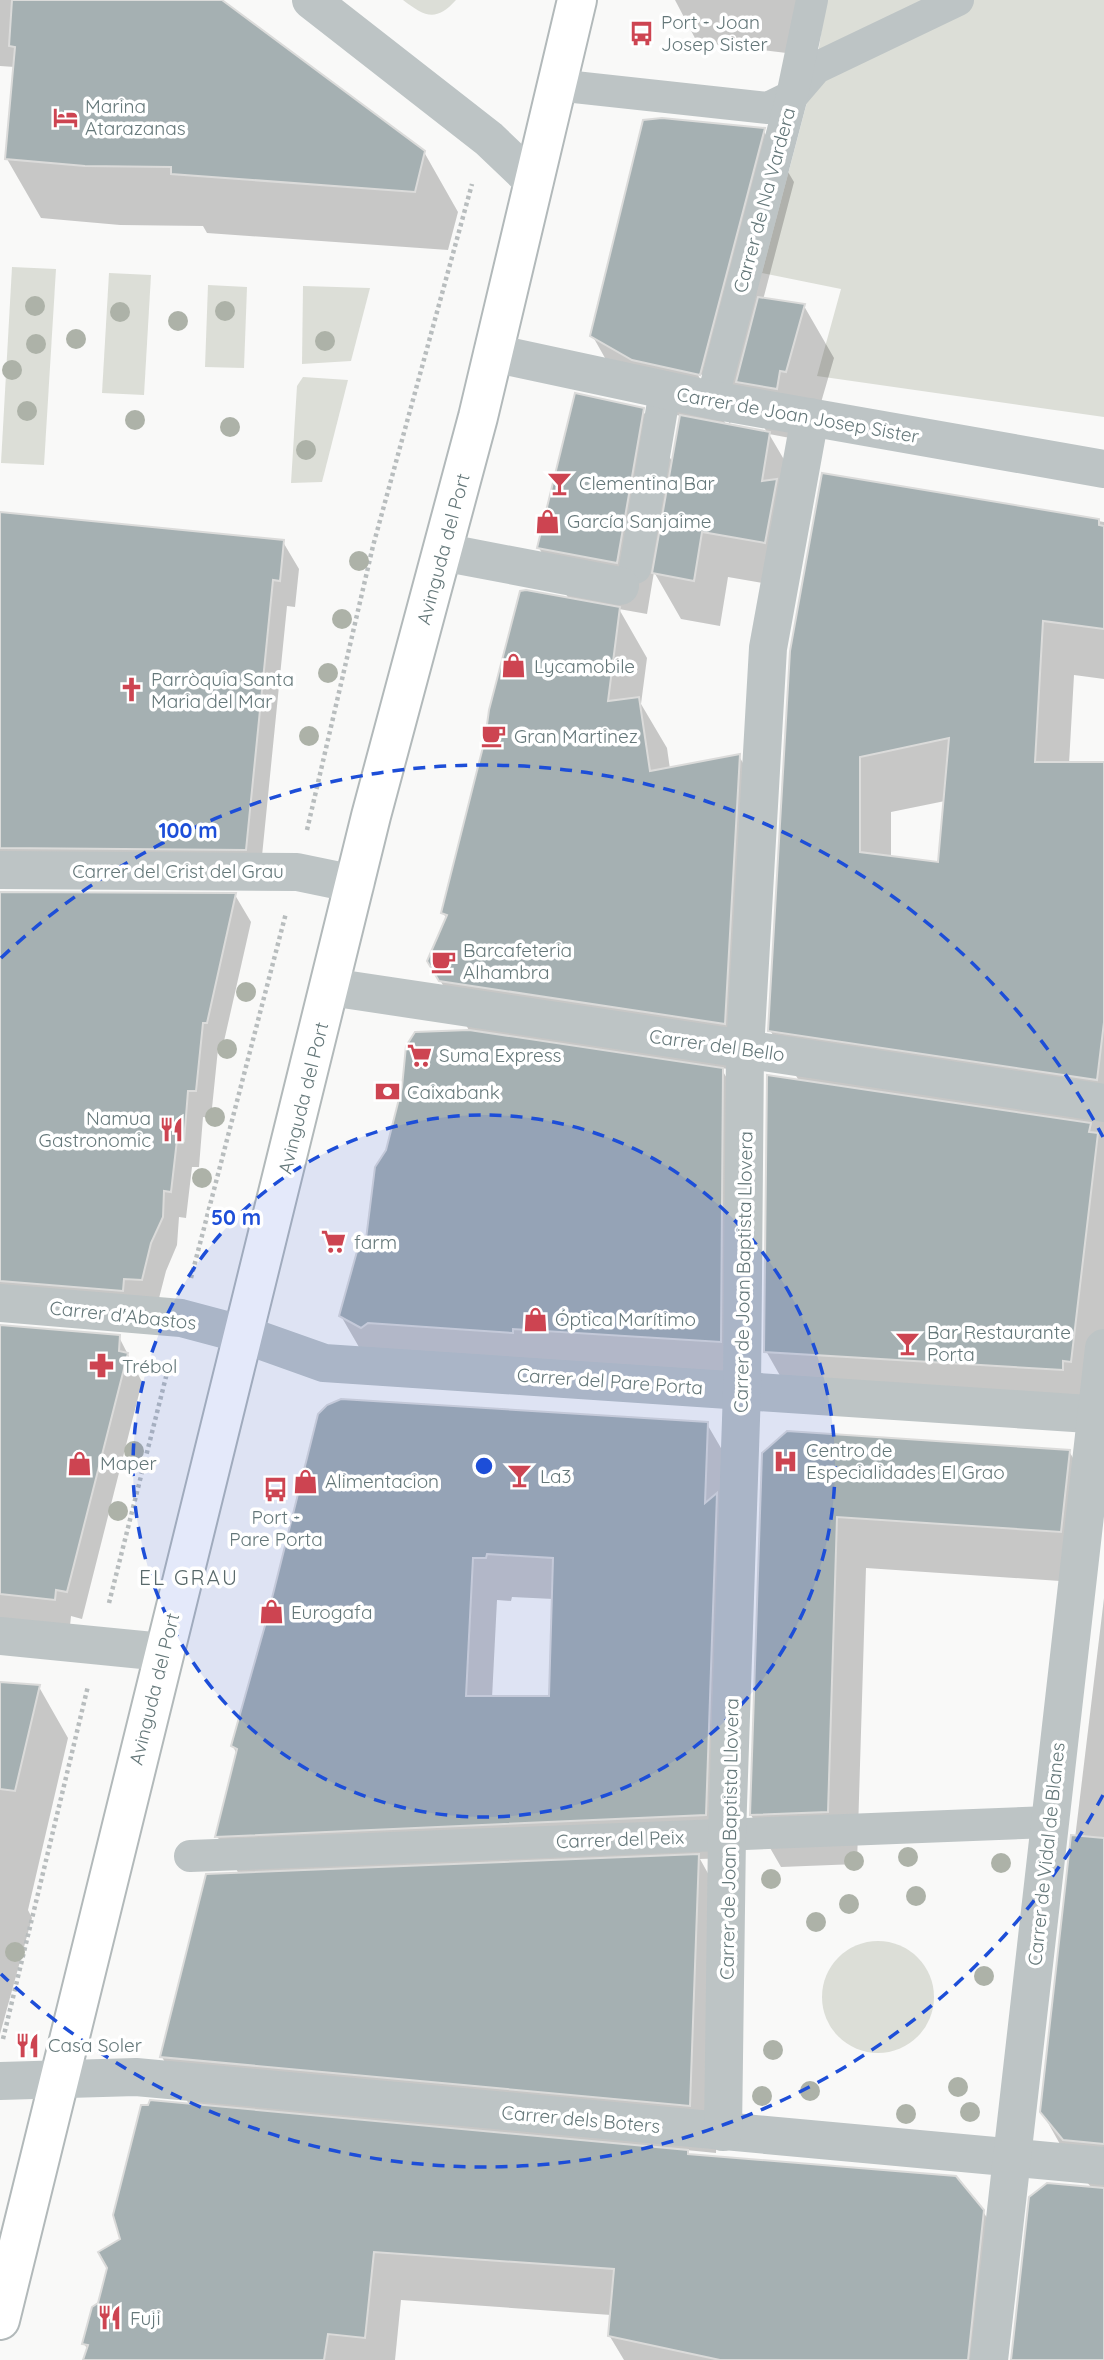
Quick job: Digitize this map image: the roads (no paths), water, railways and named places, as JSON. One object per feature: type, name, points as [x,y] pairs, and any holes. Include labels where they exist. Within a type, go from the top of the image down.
[{"type":"main road","name":"Avinguda del Port","points":[[0,2320],[355,884],[493,353],[577,0]]},
{"type":"street","points":[[311,0],[489,139],[534,182]]},
{"type":"street","name":"Carrer de Na Vardera","points":[[712,400],[792,96],[812,0]]},
{"type":"street","points":[[556,85],[768,108],[792,96],[816,68],[958,0]]},
{"type":"street","name":"Carrer de Joan Josep Sister","points":[[493,353],[712,400],[1104,469]]},
{"type":"street","points":[[442,552],[627,577],[665,391]]},
{"type":"street","name":"Carrer de Joan Baptista Llovera","points":[[723,2132],[727,1835],[743,1390],[746,1049],[768,648],[810,417]]},
{"type":"street","name":"Carrer del Crist del Grau","points":[[0,870],[297,872],[355,884]]},
{"type":"street","name":"Carrer del Bello","points":[[330,988],[1104,1103]]},
{"type":"street","name":"Carrer d'Abastos","points":[[0,1303],[181,1318],[245,1335]]},
{"type":"street","name":"Carrer del Pare Porta","points":[[245,1335],[324,1363],[1101,1415]]},
{"type":"street","name":"Carrer de Vidal de Blanes","points":[[989,2360],[1049,1822],[1101,1415],[1104,1348]]},
{"type":"street","points":[[0,1636],[163,1652]]},
{"type":"street","name":"Carrer del Peix","points":[[190,1856],[1049,1822]]},
{"type":"street","name":"Carrer dels Boters","points":[[0,2081],[136,2077],[1104,2165]]},
{"type":"place","name":"Port - Joan Josep Sister","points":[[641,33]]},
{"type":"place","name":"Marina Atarazanas","points":[[65,117]]},
{"type":"place","name":"Clementina Bar","points":[[559,483]]},
{"type":"place","name":"García Sanjaime","points":[[547,521]]},
{"type":"place","name":"Lycamobile","points":[[514,666]]},
{"type":"place","name":"Parròquia Santa Maria del Mar","points":[[131,690]]},
{"type":"place","name":"Gran Martinez","points":[[494,736]]},
{"type":"place","name":"Barcafeteria Alhambra","points":[[443,961]]},
{"type":"place","name":"Suma Express","points":[[419,1055]]},
{"type":"place","name":"Caixabank","points":[[387,1092]]},
{"type":"place","name":"Namua Gastronomic","points":[[171,1129]]},
{"type":"place","name":"farm","points":[[334,1242]]},
{"type":"place","name":"Óptica Marítimo","points":[[535,1319]]},
{"type":"place","name":"Bar Restaurante Porta","points":[[907,1343]]},
{"type":"place","name":"Trébol","points":[[102,1366]]},
{"type":"place","name":"Centro de Especialidades El Grao","points":[[786,1461]]},
{"type":"place","name":"Maper","points":[[80,1463]]},
{"type":"place","name":"La3","points":[[520,1476]]},
{"type":"place","name":"Alimentacion","points":[[305,1481]]},
{"type":"place","name":"Port - Pare Porta","points":[[276,1489]]},
{"type":"place","name":"Eurogafa","points":[[271,1612]]},
{"type":"place","name":"Casa Soler","points":[[28,2045]]},
{"type":"place","name":"Fuji","points":[[110,2318]]},
{"type":"district","name":"EL GRAU","points":[[189,1578]]}]
